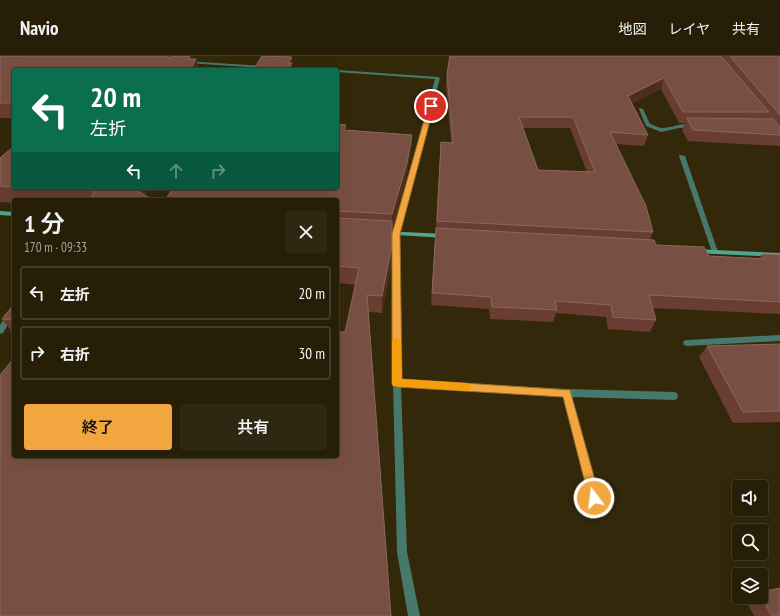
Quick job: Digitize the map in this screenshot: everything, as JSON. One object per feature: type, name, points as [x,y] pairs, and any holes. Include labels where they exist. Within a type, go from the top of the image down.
[{"type":"main road","points":[[0,213],[12,214]]},
{"type":"main road","points":[[374,232],[451,237]]},
{"type":"main road","points":[[684,250],[780,255]]},
{"type":"street","points":[[178,61],[270,67]]},
{"type":"street","points":[[339,71],[438,78],[396,234],[397,383],[402,552],[414,616]]},
{"type":"street","points":[[641,109],[648,125],[661,130],[679,126],[701,126]]},
{"type":"street","points":[[682,156],[715,252]]},
{"type":"street","points":[[0,331],[12,312]]},
{"type":"street","points":[[687,343],[780,338]]},
{"type":"street","points":[[397,383],[566,393],[674,396]]},
{"type":"street","points":[[566,393],[594,498]]},
{"type":"building","points":[[0,56],[190,56],[188,59],[196,59],[191,68],[12,68],[12,103],[0,103]]},
{"type":"building","points":[[262,56],[292,57],[288,63],[292,63],[288,68],[254,68]]},
{"type":"building","points":[[450,56],[721,56],[769,112],[683,112],[664,78],[628,96],[648,135],[610,132],[646,206],[653,232],[437,221],[441,142],[453,143],[447,74]],"holes":[[[519,117],[573,117],[595,172],[538,170]]]},
{"type":"building","points":[[730,56],[780,56],[780,115]]},
{"type":"building","points":[[687,118],[773,119],[780,127],[780,135],[693,130]]},
{"type":"building","points":[[339,124],[346,125],[344,130],[412,135],[407,163],[392,214],[339,211],[339,198],[166,198],[172,190],[339,190]]},
{"type":"building","points":[[12,148],[12,187],[0,186],[0,158]]},
{"type":"building","points":[[76,190],[136,190],[150,198],[90,198],[95,191]]},
{"type":"building","points":[[339,218],[392,221],[392,245],[382,296],[367,295],[391,616],[0,616],[0,375],[12,360],[12,458],[339,458],[339,332],[345,332],[359,268],[339,266]]},
{"type":"building","points":[[436,228],[654,240],[656,245],[704,247],[709,256],[765,259],[762,254],[780,255],[780,302],[649,295],[656,320],[613,317],[611,305],[555,301],[557,310],[492,307],[491,297],[432,293]]},
{"type":"building","points":[[12,306],[12,320],[2,319]]},
{"type":"building","points":[[780,344],[780,411],[743,412],[707,346]]},
{"type":"building","points":[[780,588],[780,616],[772,616],[765,604],[768,604],[768,591]]},
{"type":"slow traffic","points":[[396,341],[397,383],[466,387]]},
{"type":"route","points":[[431,106],[396,234],[397,383],[566,393],[594,498]]}]
